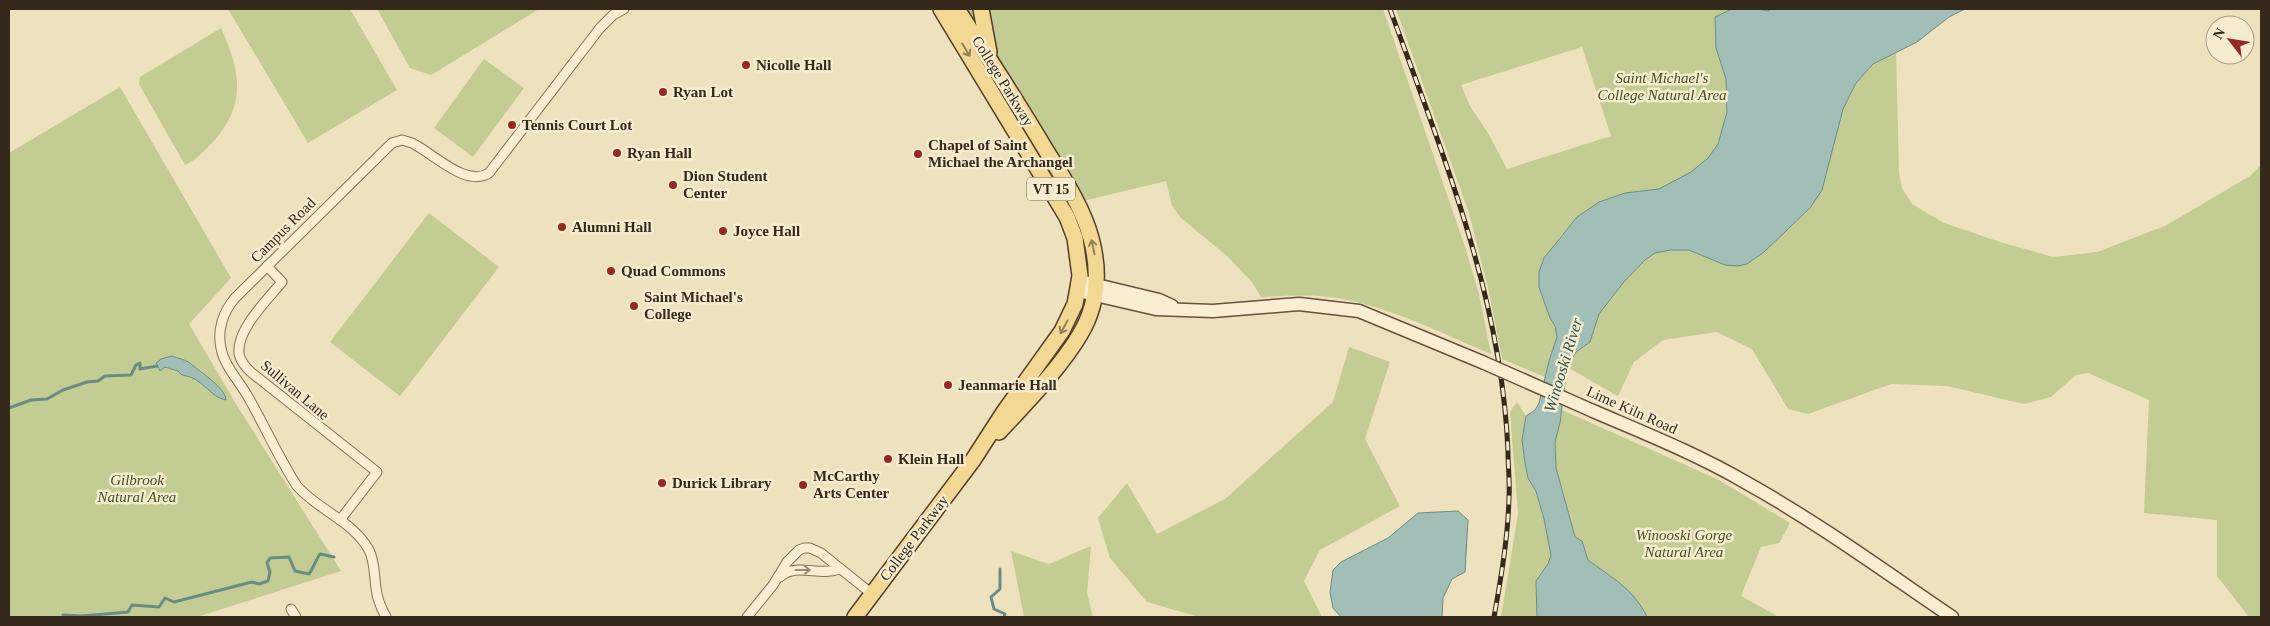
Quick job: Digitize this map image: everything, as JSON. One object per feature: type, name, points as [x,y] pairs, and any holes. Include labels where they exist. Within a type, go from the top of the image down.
[{"type":"main road","name":"College Parkway","points":[[855,617],[973,460],[1004,412],[1062,331],[1072,311],[1079,286],[1078,253],[1072,228],[1067,217],[941,9]]},
{"type":"main road","name":"College Parkway","points":[[957,9],[1057,168],[1082,215],[1094,252],[1096,290],[1085,326],[1067,353],[1010,421],[973,460]]},
{"type":"main road","points":[[981,9],[988,47],[995,67]]},
{"type":"main road","name":"Lime Kiln Road","points":[[1079,286],[1156,309],[1220,310],[1299,304],[1359,311],[1482,362],[1707,462],[1745,481],[1811,522],[1952,617]]},
{"type":"street","name":"Campus Road","points":[[386,617],[377,594],[372,555],[361,538],[340,520],[308,498],[297,486],[247,394],[227,364],[221,351],[220,328],[227,310],[235,298],[392,143],[402,140],[412,143],[464,175],[477,177],[489,173],[600,28],[624,9]]},
{"type":"street","name":"Sullivan Lane","points":[[267,266],[282,282],[245,329],[240,342],[239,356],[252,373],[377,472],[340,520]]},
{"type":"street","points":[[747,617],[787,562],[798,550],[804,548],[810,548],[821,553],[872,594]]},
{"type":"street","points":[[772,585],[782,575],[791,570],[827,572],[839,569]]},
{"type":"green space","points":[[228,9],[350,9],[397,90],[308,143]]},
{"type":"green space","points":[[377,9],[539,9],[431,75],[410,68]]},
{"type":"green space","points":[[965,9],[1383,9],[1465,247],[1479,294],[1491,354],[1396,314],[1357,302],[1318,296],[1261,297],[1252,282],[1227,256],[1181,218],[1172,206],[1166,181],[1083,201]]},
{"type":"green space","name":"Saint Michael's College Natural Area","points":[[1396,9],[1732,9],[1715,17],[1716,48],[1726,79],[1727,112],[1718,144],[1708,158],[1691,172],[1659,189],[1625,193],[1599,202],[1577,217],[1559,238],[1539,287],[1557,334],[1555,349],[1545,377],[1502,359],[1489,292],[1469,213]],"holes":[[[1582,47],[1611,136],[1507,169],[1488,133],[1470,106],[1461,85]]]},
{"type":"green space","points":[[221,28],[233,59],[237,88],[236,102],[223,129],[212,143],[193,161],[185,165],[139,84],[140,77]]},
{"type":"green space","points":[[1896,52],[1899,173],[1902,188],[1912,204],[1944,223],[2000,242],[2053,257],[2097,252],[2165,226],[2250,176],[2261,165],[2261,617],[2249,617],[2217,576],[2217,520],[2144,513],[2149,400],[2088,373],[2076,375],[2051,397],[2024,404],[1947,386],[1891,384],[1808,414],[1788,409],[1752,349],[1717,332],[1663,340],[1634,362],[1618,396],[1567,367],[1576,352],[1590,342],[1599,314],[1623,283],[1645,260],[1655,253],[1670,250],[1689,250],[1725,265],[1764,252],[1810,208],[1822,190],[1843,109],[1856,83],[1873,64]]},
{"type":"green space","points":[[484,59],[524,88],[473,157],[434,128]]},
{"type":"green space","name":"Gilbrook Natural Area","points":[[120,87],[231,278],[189,324],[236,404],[341,571],[197,617],[9,617],[9,153]]},
{"type":"green space","points":[[429,213],[499,267],[400,396],[330,342]]},
{"type":"green space","points":[[1349,347],[1390,362],[1365,439],[1400,506],[1320,550],[1304,581],[1322,617],[1199,617],[1147,602],[1110,558],[1098,518],[1127,483],[1157,534],[1225,499],[1333,402]]},
{"type":"green space","points":[[1517,402],[1526,416],[1522,440],[1528,478],[1536,491],[1551,555],[1548,564],[1536,581],[1537,617],[1501,617],[1518,514],[1510,412]]},
{"type":"green space","name":"Winooski Gorge Natural Area","points":[[1562,410],[1719,480],[1790,523],[1779,543],[1761,547],[1741,596],[1779,617],[1647,617],[1643,609],[1588,560],[1582,541],[1575,537],[1554,454]]},
{"type":"green space","points":[[1091,546],[1087,593],[1093,617],[1024,617],[1011,551],[1049,564]]},
{"type":"water","name":"Winooski River","points":[[1732,9],[1760,9],[1768,11],[1771,9],[1965,9],[1949,17],[1917,42],[1873,64],[1856,83],[1843,109],[1822,190],[1810,208],[1764,252],[1747,264],[1738,266],[1725,265],[1689,250],[1670,250],[1655,253],[1645,260],[1623,283],[1599,314],[1590,342],[1576,352],[1567,367],[1560,423],[1555,442],[1556,468],[1575,537],[1582,541],[1588,560],[1629,591],[1647,617],[1537,617],[1536,581],[1548,564],[1551,555],[1536,491],[1528,478],[1522,440],[1526,416],[1535,410],[1539,403],[1557,337],[1555,326],[1550,318],[1539,287],[1539,272],[1544,258],[1577,217],[1599,202],[1625,193],[1659,189],[1691,172],[1708,158],[1718,144],[1727,112],[1726,79],[1716,48],[1715,17]]},
{"type":"water","points":[[172,356],[185,360],[212,380],[222,390],[226,400],[215,396],[201,383],[182,375],[178,371],[165,367],[160,371],[156,363],[161,359]]},
{"type":"water","points":[[1458,511],[1468,520],[1465,572],[1452,579],[1443,598],[1442,617],[1341,617],[1333,608],[1330,592],[1333,570],[1341,562],[1388,538],[1418,513]]},
{"type":"waterway","points":[[9,408],[31,400],[47,399],[63,390],[87,382],[98,381],[105,376],[131,375],[136,365],[140,363],[140,369],[157,366]]},
{"type":"waterway","points":[[63,615],[82,616],[128,612],[132,605],[159,607],[165,598],[174,602],[252,582],[259,584],[268,581],[270,572],[267,563],[270,558],[289,557],[295,571],[309,574],[320,554],[334,557]]},
{"type":"waterway","points":[[1000,569],[1000,589],[991,597],[994,609],[1005,614],[1004,617]]},
{"type":"railway","points":[[1390,9],[1449,172],[1482,282],[1494,338],[1503,394],[1509,486],[1506,543],[1494,617]]},
{"type":"place","name":"Nicolle Hall","points":[[746,65]]},
{"type":"place","name":"Ryan Lot","points":[[663,92]]},
{"type":"place","name":"Tennis Court Lot","points":[[512,125]]},
{"type":"place","name":"Ryan Hall","points":[[617,153]]},
{"type":"place","name":"Chapel of Saint Michael the Archangel","points":[[918,154]]},
{"type":"place","name":"Dion Student Center","points":[[673,185]]},
{"type":"place","name":"Alumni Hall","points":[[562,227]]},
{"type":"place","name":"Joyce Hall","points":[[723,231]]},
{"type":"place","name":"Quad Commons","points":[[611,271]]},
{"type":"place","name":"Saint Michael's College","points":[[634,306]]},
{"type":"place","name":"Jeanmarie Hall","points":[[948,385]]},
{"type":"place","name":"Klein Hall","points":[[888,459]]},
{"type":"place","name":"Durick Library","points":[[662,483]]},
{"type":"place","name":"McCarthy Arts Center","points":[[803,485]]}]
